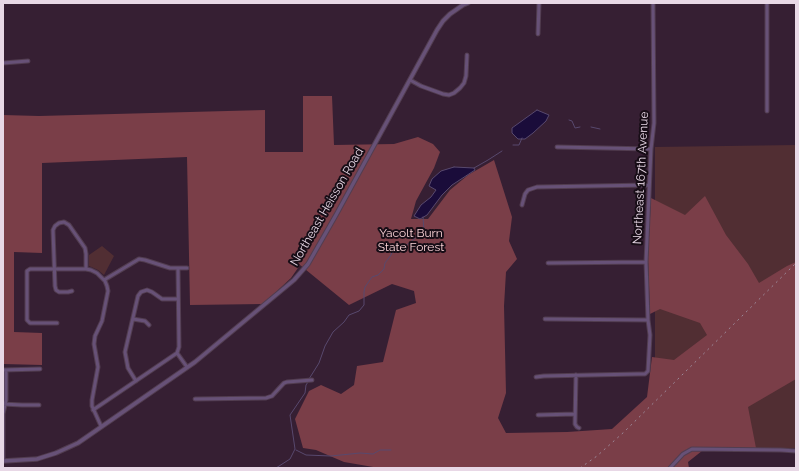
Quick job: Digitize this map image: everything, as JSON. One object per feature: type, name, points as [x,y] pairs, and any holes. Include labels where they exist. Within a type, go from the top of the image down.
[{"type":"street","name":"Northeast Heisson Road","points":[[3,461],[46,457],[65,450],[78,443],[187,367],[294,280],[308,264],[437,30],[450,14],[462,4],[468,3]]},
{"type":"street","points":[[538,34],[539,3]]},
{"type":"street","name":"Northeast 167th Avenue","points":[[576,375],[645,374],[648,371],[650,335],[646,262],[651,149],[655,105],[653,3]]},
{"type":"street","points":[[767,3],[767,111]]},
{"type":"street","points":[[410,80],[420,86],[443,94],[454,92],[460,88],[464,82],[466,76],[467,55]]},
{"type":"street","points":[[3,63],[28,61]]},
{"type":"street","points":[[558,147],[651,149]]},
{"type":"street","points":[[522,205],[528,190],[537,187],[649,185]]},
{"type":"street","points":[[72,291],[62,293],[56,290],[53,230],[57,224],[63,222],[69,224],[85,248],[86,269]]},
{"type":"street","points":[[104,280],[139,259],[170,268],[187,268]]},
{"type":"street","points":[[548,263],[646,262]]},
{"type":"street","points":[[57,323],[30,323],[26,319],[27,271],[30,269],[86,269],[95,271],[104,280],[107,286],[108,294],[102,321],[95,336],[94,342],[98,367],[92,403],[101,426]]},
{"type":"street","points":[[94,410],[177,353],[179,347],[178,269]]},
{"type":"street","points":[[136,381],[128,368],[125,352],[138,294],[148,290],[162,299],[178,299]]},
{"type":"street","points":[[133,319],[145,322],[149,325]]},
{"type":"street","points":[[545,319],[648,320]]},
{"type":"street","points":[[177,353],[187,367]]},
{"type":"street","points":[[3,461],[3,414],[6,386],[5,370],[40,369]]},
{"type":"street","points":[[536,377],[576,375],[575,424],[579,428]]},
{"type":"street","points":[[195,399],[266,398],[272,396],[284,383],[312,380]]},
{"type":"street","points":[[4,404],[39,405]]},
{"type":"street","points":[[538,415],[575,414]]},
{"type":"street","points":[[670,468],[683,454],[692,449],[796,451]]},
{"type":"shaded area","points":[[537,110],[549,115],[546,121],[525,139],[518,139],[512,133],[512,128]]},
{"type":"shaded area","points":[[796,145],[796,448],[655,450],[655,147]]},
{"type":"shaded area","points":[[454,167],[474,168],[475,170],[452,185],[442,195],[427,215],[420,219],[414,216],[421,205],[431,197],[436,190],[429,186],[432,179],[441,171]]},
{"type":"shaded area","points":[[102,246],[114,256],[104,275],[98,270],[89,266],[89,255]]},
{"type":"green space","name":"Yacolt Burn State Forest","points":[[303,96],[332,96],[334,145],[394,144],[418,137],[433,144],[440,152],[434,168],[416,201],[411,219],[428,219],[450,190],[468,175],[494,160],[512,217],[509,241],[517,259],[506,272],[504,306],[506,393],[498,418],[506,433],[567,432],[612,429],[647,397],[652,357],[674,360],[707,335],[700,323],[660,309],[650,314],[648,257],[651,198],[685,215],[705,196],[726,235],[748,264],[759,283],[796,262],[796,379],[748,407],[756,448],[707,447],[688,462],[689,468],[379,468],[344,462],[316,450],[303,448],[295,419],[309,391],[321,385],[341,394],[354,385],[357,366],[383,362],[396,310],[416,303],[414,291],[392,284],[349,305],[300,265],[291,278],[263,304],[190,305],[187,157],[42,163],[42,253],[14,252],[14,332],[42,333],[42,365],[3,364],[3,115],[39,116],[265,110],[265,152],[303,152]]},
{"type":"waterway","points":[[569,120],[572,121],[575,128],[580,127]]},
{"type":"waterway","points":[[591,127],[600,129]]},
{"type":"waterway","points":[[513,145],[519,145],[522,138]]},
{"type":"waterway","points":[[474,168],[502,151]]},
{"type":"waterway","points":[[309,379],[319,363],[325,346],[333,332],[349,315],[359,311],[364,305],[365,287],[372,277],[378,275],[384,269],[385,263],[392,252],[398,252],[424,231],[423,217]]},
{"type":"waterway","points":[[276,468],[290,459],[295,449],[290,415],[305,393],[308,382]]},
{"type":"waterway","points":[[296,450],[306,455],[331,456],[360,453],[373,454],[380,450],[391,450]]},
{"type":"railway","points":[[580,468],[597,456],[624,432],[796,263]]}]
